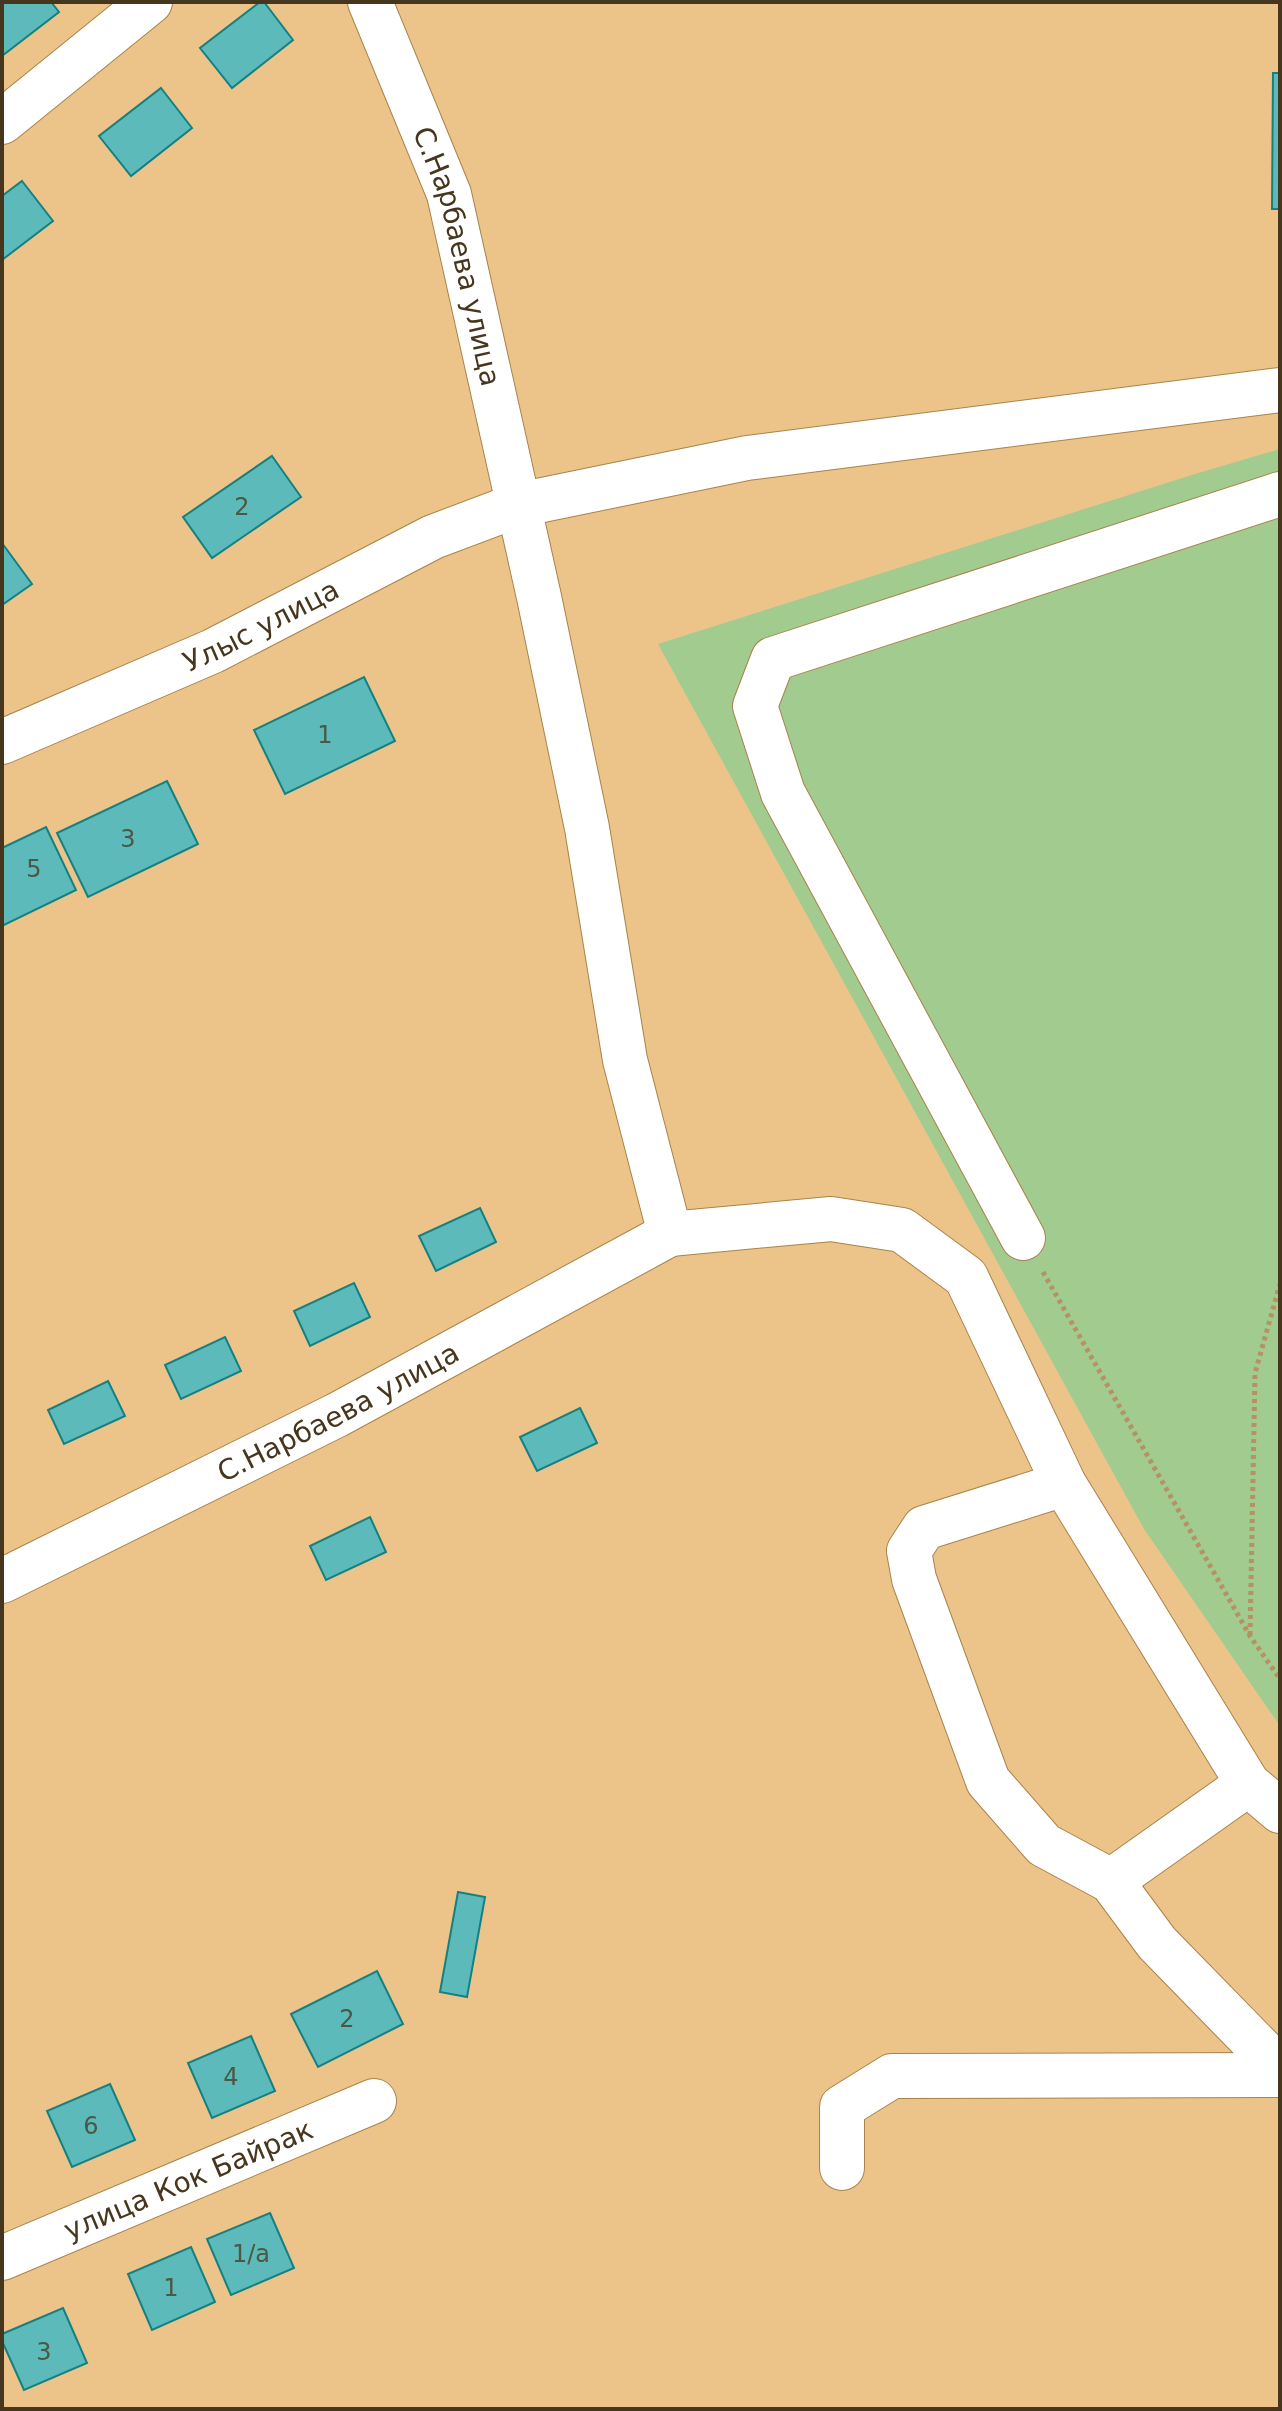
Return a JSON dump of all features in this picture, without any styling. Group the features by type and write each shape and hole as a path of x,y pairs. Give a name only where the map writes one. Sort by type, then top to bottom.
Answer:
{"street":[{"path":"2,122 150,2"},
{"name":"С.Нарбаева улица","path":"2,1581 337,1415 670,1234 625,1060 587,828 449,194 384,6"},
{"name":"Улыс улица","path":"2,742 213,651 433,537 518,505 747,458 1280,390"},
{"path":"1023,1238 783,793 755,706 773,659 1280,494"},
{"path":"670,1234 831,1219 902,1230 966,1277 1064,1484 1264,1798 1111,1881"},
{"path":"1064,1484 924,1528 909,1551 914,1579 988,1781 1044,1845 1111,1881 1157,1943 1280,2072"},
{"path":"842,2168 842,2107 892,2076 1280,2072"},
{"name":"улица Кок Байрак","path":"2,2258 374,2101"}],"path":[{"path":"1023,1238 1250,1636 1280,1679"},
{"path":"1250,1636 1255,1373 1280,1284"}],"green space":[{"path":"1280,449 1280,1726 1144,1529 658,644"}],"building":[{"path":"2,2 51,2 59,12 2,56"},
{"path":"264,2 293,40 232,88 200,48"},
{"path":"1273,73 1280,73 1280,209 1272,209"},
{"path":"161,88 192,128 131,176 99,136"},
{"path":"22,181 53,221 2,260 2,196"},
{"path":"272,456 301,497 212,558 183,517"},
{"path":"2,543 32,584 2,605"},
{"path":"364,677 395,741 285,794 254,730"},
{"path":"167,781 198,844 88,897 57,833"},
{"path":"46,827 76,890 2,926 2,848"},
{"path":"480,1208 496,1242 436,1271 419,1236"},
{"path":"354,1283 370,1317 310,1346 294,1311"},
{"path":"225,1337 241,1371 181,1399 165,1365"},
{"path":"108,1381 125,1416 64,1444 48,1410"},
{"path":"580,1408 597,1443 537,1471 520,1437"},
{"path":"370,1517 386,1552 326,1580 310,1546"},
{"path":"458,1892 485,1897 467,1997 440,1992"},
{"path":"377,1971 403,2024 318,2067 291,2014"},
{"path":"251,2036 275,2091 212,2118 188,2063"},
{"path":"110,2084 135,2140 72,2167 47,2111"},
{"path":"270,2213 294,2268 231,2295 207,2239"},
{"path":"191,2247 215,2302 152,2330 128,2274"},
{"path":"63,2308 87,2363 24,2390 2,2341 2,2334"}]}
